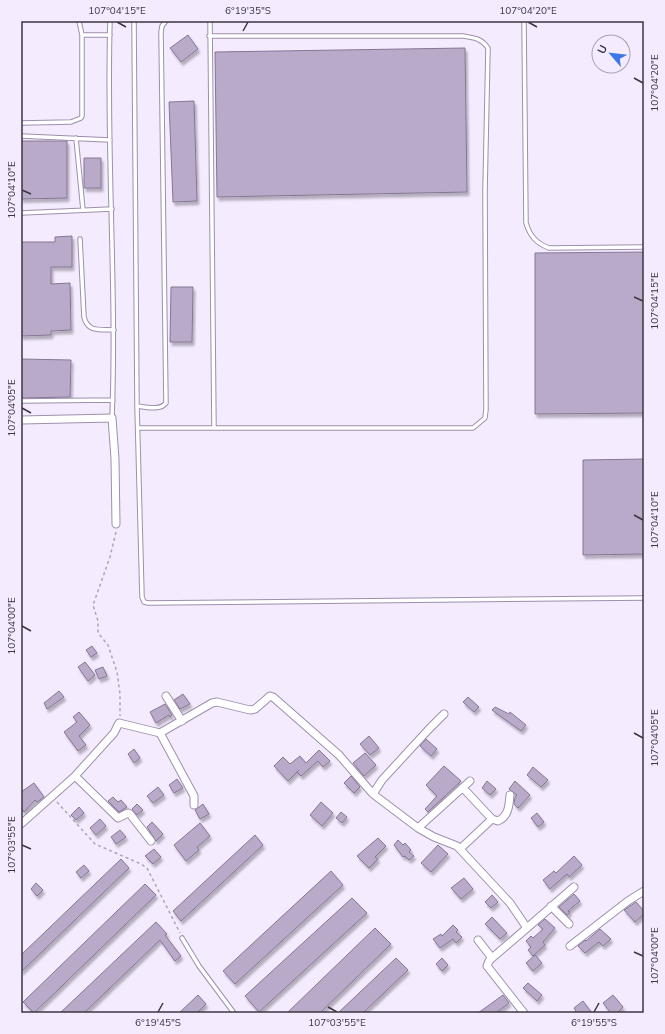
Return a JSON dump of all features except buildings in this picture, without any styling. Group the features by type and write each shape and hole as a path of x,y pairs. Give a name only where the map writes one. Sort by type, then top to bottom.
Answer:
{"street":[{"path":"21,420 112,418 115,459 116,524"},
{"path":"166,696 182,721"},
{"path":"21,824 75,776 114,733 119,723 160,733 212,703 217,702 250,710 255,709 270,696 339,755 373,794 418,828 434,837 457,846 510,903 527,928"},
{"path":"373,794 388,775 444,714"},
{"path":"160,733 194,796 194,805"},
{"path":"75,776 118,818 128,813 130,814 151,841"},
{"path":"418,828 470,781"},
{"path":"463,788 492,818 498,821 506,815 509,807 510,795"},
{"path":"460,849 492,818"},
{"path":"524,1013 487,966 492,958 574,887"},
{"path":"570,946 628,901 644,891"},
{"path":"552,906 569,924"},
{"path":"478,940 492,958"}],"lane":[{"path":"21,123 71,122 81,118 82,35 79,21"},
{"path":"110,21 110,140 114,330 112,418"},
{"path":"134,21 137,406 142,597 144,602 644,598"},
{"path":"137,406 159,408 164,406 166,403 161,32 162,26 166,21"},
{"path":"210,21 214,428"},
{"path":"524,21 526,223 528,231 540,244 549,248 644,247"},
{"path":"82,35 110,35"},
{"path":"138,428 473,428 485,418 485,191 488,48 484,42 463,36 209,36"},
{"path":"21,136 110,140"},
{"path":"76,138 83,210"},
{"path":"21,213 112,209"},
{"path":"80,239 85,323 87,326 92,328 114,330"},
{"path":"21,401 113,400"},
{"path":"182,938 199,966 234,1013"}],"path":[{"path":"116,524 114,541 93,605 98,621 99,635 108,645 117,672 121,714 119,723"},
{"path":"52,796 95,844 147,868 182,938"}]}
